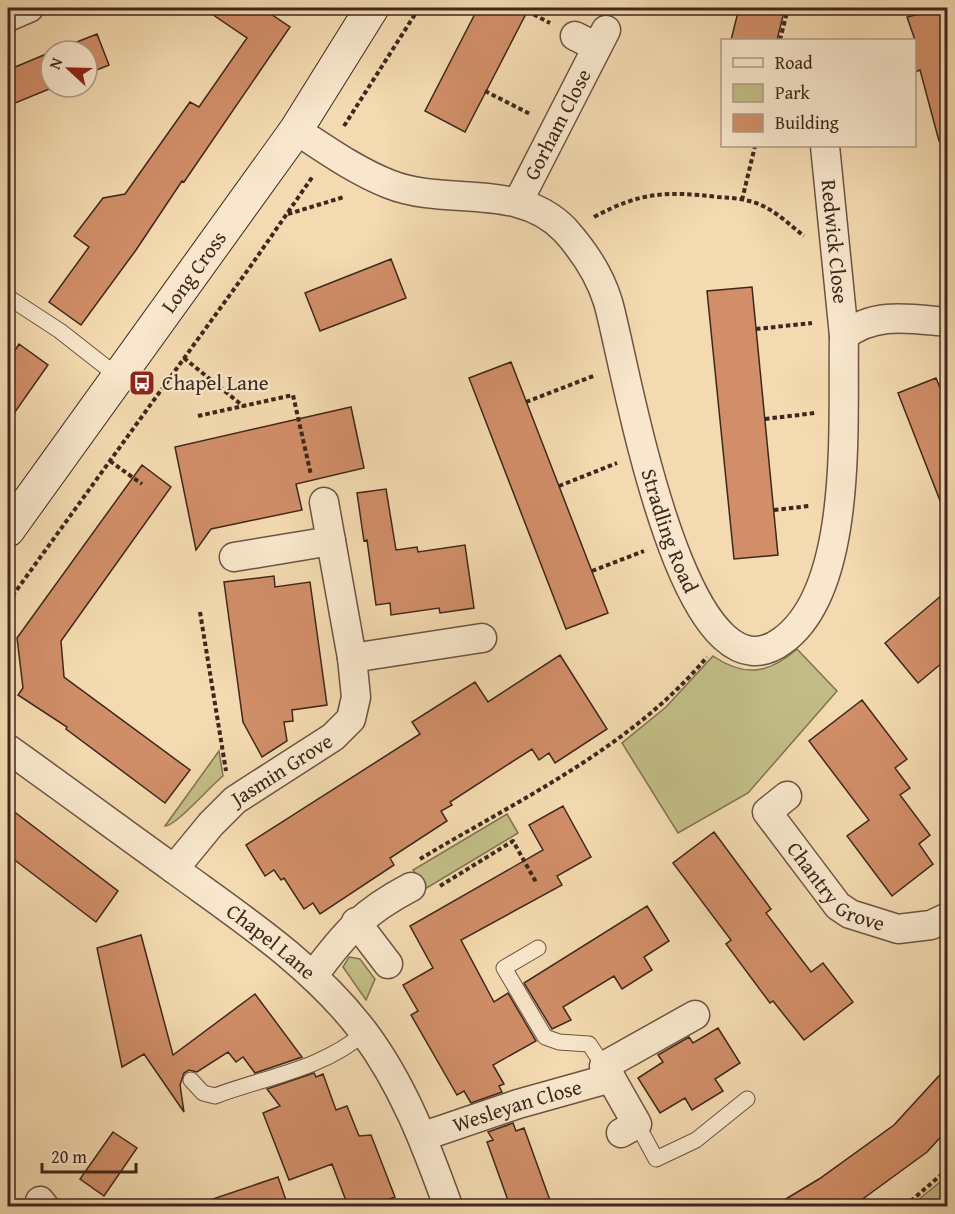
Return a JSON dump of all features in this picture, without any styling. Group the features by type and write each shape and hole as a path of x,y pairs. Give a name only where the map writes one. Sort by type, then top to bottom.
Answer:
{"street":[{"path":"8,16 29,8"},
{"name":"Long Cross","path":"8,530 120,378 296,130 372,8"},
{"name":"Gorham Close","path":"518,202 556,128 593,38"},
{"name":"Stradling Road","path":"296,130 329,152 388,184 426,193 518,202 550,217 579,248 603,287 645,453 681,569 702,612 722,638"},
{"name":"Redwick Close","path":"825,147 844,328"},
{"path":"722,638 743,648 767,650 793,634 814,604 830,563 840,509 844,328 882,319 948,322"},
{"name":"Jasmin Grove","path":"174,869 231,805 345,728 355,708 352,658 324,502"},
{"path":"234,557 331,541"},
{"path":"352,658 482,638"},
{"name":"Chapel Lane","path":"8,749 237,913 313,976 364,1033 387,1067 424,1136 448,1206"},
{"name":"Chantry Grove","path":"787,796 767,812 838,906 862,920 898,930 932,925 948,917"},
{"path":"313,976 356,922 369,911 411,887"},
{"path":"356,922 388,964"},
{"name":"Wesleyan Close","path":"424,1136 608,1072 695,1015"},
{"name":"Wesleyan Close","path":"608,1072 629,1128"}],"lane":[{"path":"8,297 60,331 120,378"},
{"name":"Wesleyan Close","path":"538,948 504,968 541,1033 555,1041 589,1044 608,1072"},
{"path":"191,1080 203,1093 215,1096 320,1061 345,1049 364,1033"},
{"name":"Wesleyan Close","path":"629,1128 656,1159 696,1140 747,1099"}],"path":[{"path":"8,602 329,152 419,8"},
{"path":"780,39 788,8"},
{"path":"485,91 556,128"},
{"path":"742,200 755,147"},
{"path":"286,214 388,184"},
{"path":"608,210 653,194 678,193 742,200 763,206 806,238"},
{"path":"756,329 844,328"},
{"path":"184,358 243,406"},
{"path":"526,402 622,365"},
{"path":"198,416 293,395 318,504 324,502"},
{"path":"765,419 842,411"},
{"path":"559,486 645,453"},
{"path":"110,461 142,484"},
{"path":"592,571 671,540"},
{"path":"200,612 231,805"},
{"path":"419,860 619,740 666,701 722,638"},
{"path":"411,887 419,898 513,842 537,884"},
{"path":"905,1206 948,1169"}],"green space":[{"path":"797,649 837,691 748,793 678,833 622,743 666,707 713,656 736,668 757,670 777,663"},
{"path":"219,751 223,776 176,820 165,826"},
{"path":"507,814 518,833 425,889 413,870"},
{"path":"349,957 360,959 375,979 366,1000 343,967"},
{"path":"940,1182 947,1189 947,1206 911,1206"}],"building":[{"path":"203,8 262,8 290,27 184,182 182,181 136,250 81,325 49,302 89,247 74,236 103,198 125,194 190,102 199,107 247,38"},
{"path":"478,8 529,8 465,132 425,111"},
{"path":"739,8 785,8 777,39 731,39"},
{"path":"948,8 948,140 939,141 920,70 916,72 916,39 907,17"},
{"path":"97,34 99,39 84,39"},
{"path":"99,39 109,65 99,69"},
{"path":"39,57 39,93 8,106 8,70"},
{"path":"391,259 406,298 320,331 305,293"},
{"path":"752,287 778,555 734,559 707,291"},
{"path":"19,344 48,365 8,422 8,361"},
{"path":"511,362 608,613 566,629 469,378"},
{"path":"936,378 948,407 946,516 898,393"},
{"path":"351,407 364,468 296,484 302,510 211,529 196,550 175,447"},
{"path":"142,465 171,487 61,641 64,677 190,770 165,803 66,729 67,727 18,695 23,688 17,638"},
{"path":"386,489 396,550 417,547 418,552 465,545 474,608 440,613 439,608 391,615 390,603 376,605 367,540 364,541 357,493"},
{"path":"274,576 275,587 310,582 327,705 292,710 293,721 284,722 287,741 262,757 243,722 224,582"},
{"path":"948,590 948,658 918,683 885,643"},
{"path":"560,655 607,729 555,763 549,753 539,760 532,749 450,802 452,805 441,811 447,821 390,858 394,865 320,914 313,903 304,909 284,878 281,880 274,870 265,876 246,845 420,734 412,722 475,682 488,702"},
{"path":"862,700 907,759 895,768 910,788 900,795 930,835 919,844 933,864 892,896 847,836 869,820 809,741"},
{"path":"563,806 591,857 557,876 562,885 461,940 494,1002 508,993 536,1041 493,1065 504,1084 499,1086 502,1092 471,1103 464,1091 457,1095 411,1015 418,1011 403,985 433,968 410,926 543,850 529,825"},
{"path":"8,807 118,891 96,922 8,855"},
{"path":"714,832 771,909 766,913 811,972 823,963 853,1002 804,1040 773,1001 770,1003 726,944 731,940 673,863"},
{"path":"647,906 669,941 644,957 652,970 622,989 614,976 563,1007 571,1020 552,1029 524,983"},
{"path":"141,935 173,1055 255,994 302,1057 255,1073 243,1057 236,1062 228,1052 197,1072 189,1070 184,1073 180,1085 184,1112 144,1054 122,1067 97,948"},
{"path":"718,1028 740,1063 715,1079 723,1091 692,1110 685,1098 660,1113 638,1078 663,1062 658,1055 689,1037 693,1043"},
{"path":"948,1066 948,1129 927,1152 853,1206 774,1206 819,1179 894,1125"},
{"path":"314,1073 316,1077 323,1074 336,1110 347,1106 359,1136 371,1135 395,1197 369,1206 348,1206 332,1164 289,1180 263,1113 280,1106 267,1089"},
{"path":"513,1123 516,1131 524,1128 552,1206 510,1206 487,1142 493,1140 488,1132"},
{"path":"113,1132 137,1148 104,1196 80,1179"},
{"path":"278,1177 288,1206 205,1206 204,1202"}],"place":[{"name":"Chapel Lane","path":"142,383"}]}
